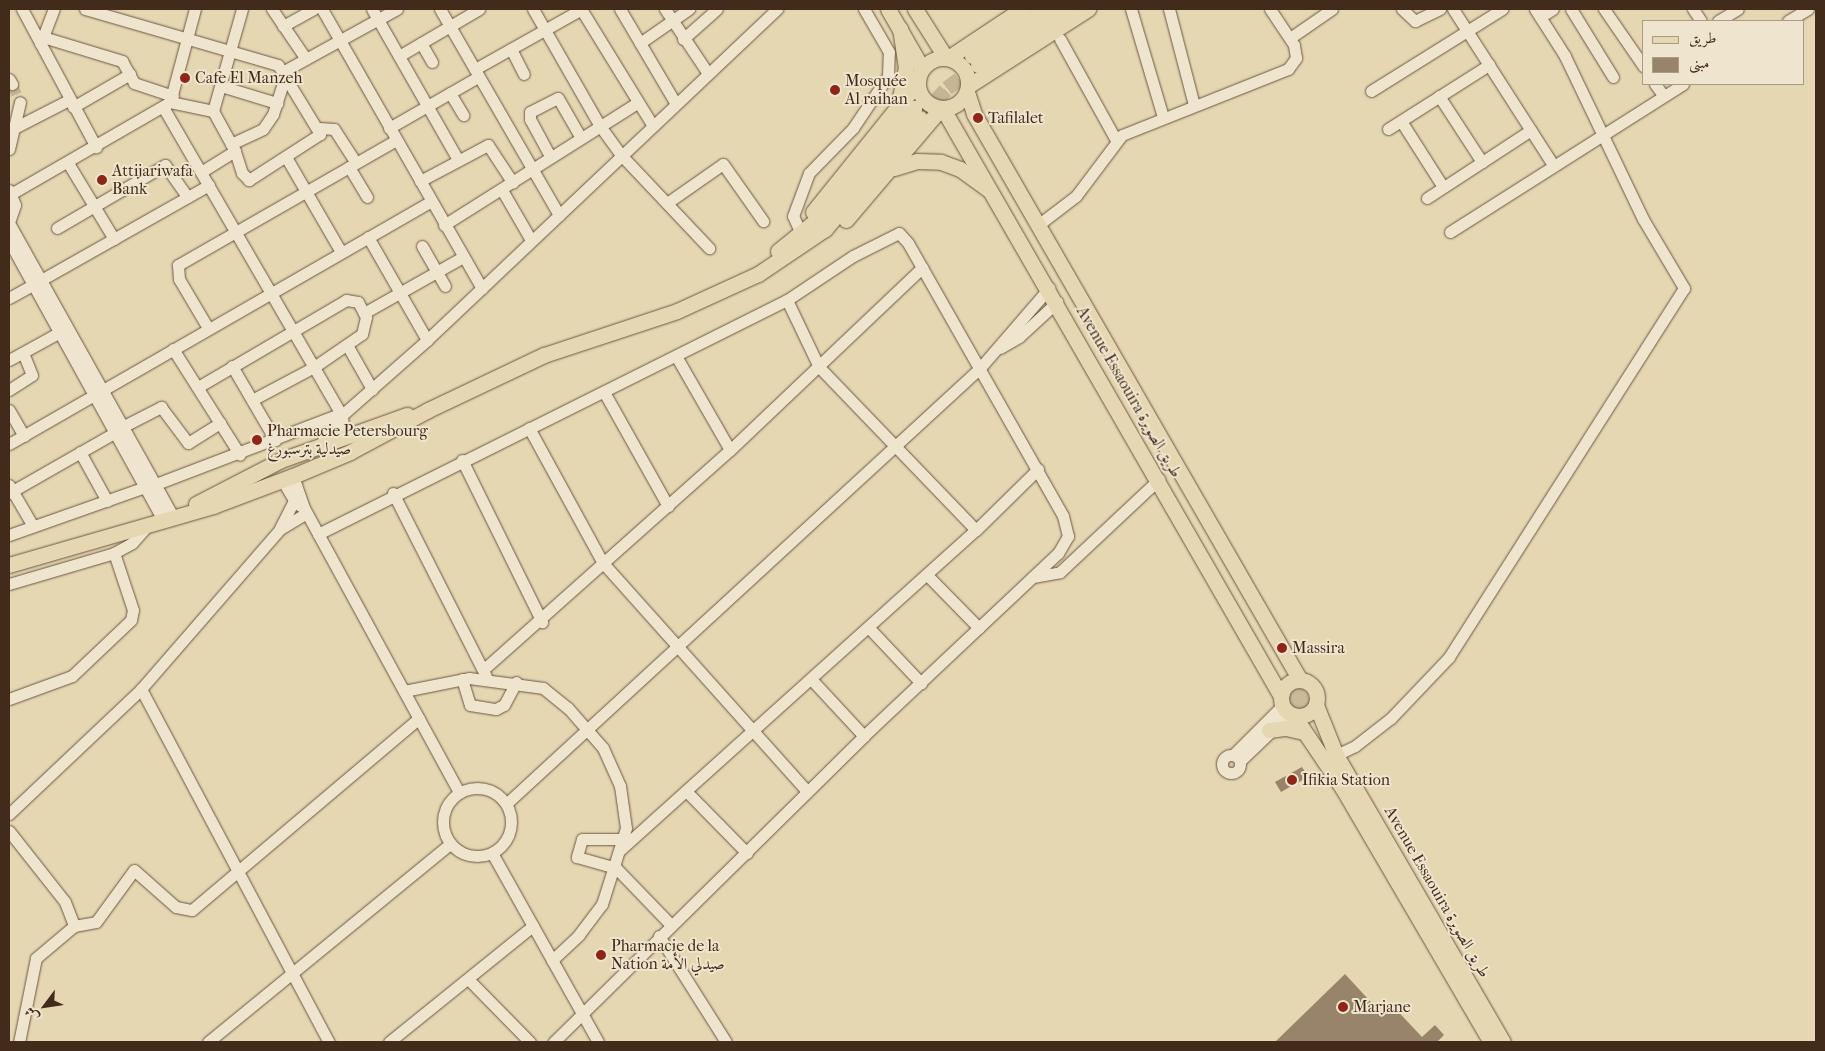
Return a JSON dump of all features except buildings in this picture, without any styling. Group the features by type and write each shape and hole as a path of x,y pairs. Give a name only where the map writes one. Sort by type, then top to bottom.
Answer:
{"main road":[{"path":"888,9 900,28 920,75 922,98 942,109"},
{"path":"916,9 947,58 962,66 967,89"},
{"path":"786,252 798,227 897,109 932,60 947,58 1022,9"},
{"path":"1045,9 975,60 1066,9"},
{"path":"786,252 812,249 836,230 894,168 942,109 957,105 967,89 1088,9"},
{"path":"897,109 906,68 900,28"},
{"name":"Avenue Essaouira طريق الصويرة","path":"967,89 974,114 1300,680"},
{"name":"Avenue Essaouira طريق الصويرة","path":"942,109 1000,201 1159,479 1286,708 1343,789 1491,1038"},
{"path":"9,566 168,518 285,479 350,452 428,410 562,347 670,313 735,283 786,252 836,218 917,113"},
{"path":"894,168 925,160 949,164 975,179 1000,201"},
{"path":"168,518 275,463 344,436 428,410"},
{"path":"344,436 350,452"},
{"path":"275,463 274,473 285,479"},
{"path":"1300,680 1313,686 1316,705 1304,716 1286,708 1285,686 1300,680"},
{"name":"Avenue Essaouira طريق الصويرة","path":"1316,705 1336,755 1491,1038"},
{"path":"1269,730 1286,728 1304,732"}],"street":[{"path":"22,9 41,40 71,103 96,147"},
{"path":"41,40 54,9"},
{"path":"85,9 188,37 230,50 275,64 285,72 319,128 318,138 250,180 242,173 233,148 213,111 221,86 230,50 242,9"},
{"path":"195,9 169,102 201,172 238,232 341,415 344,436"},
{"path":"272,9 306,59"},
{"path":"283,26 314,9"},
{"path":"322,9 444,225 482,288"},
{"path":"372,9 426,107 458,160"},
{"path":"201,172 263,129 277,103 285,72 397,9"},
{"path":"440,9 531,172 559,216"},
{"path":"399,56 479,9"},
{"path":"532,9 600,126 622,156 709,248"},
{"path":"389,128 450,93 511,49 582,9 637,103 653,126"},
{"path":"620,9 676,104"},
{"path":"665,9 683,40 707,72"},
{"path":"640,43 690,9"},
{"path":"683,40 717,9"},
{"path":"321,444 329,427 341,415 428,340 531,240 622,156 707,72 777,9"},
{"path":"798,227 793,216 809,174 853,128 888,76 889,52 864,9"},
{"path":"1132,9 1163,117"},
{"path":"1169,9 1194,105"},
{"path":"1038,225 1076,196 1116,140 1163,117 1288,69 1296,51 1290,38 1270,9"},
{"path":"1402,9 1415,21 1440,9"},
{"path":"1453,9 1553,165"},
{"path":"1371,91 1502,9"},
{"path":"1336,755 1355,746 1391,718 1449,657 1684,288 1601,136 1586,96 1538,13 1553,9"},
{"path":"1571,9 1613,77"},
{"path":"1604,9 1642,64"},
{"path":"1693,9 1701,20"},
{"path":"1720,20 1738,9"},
{"path":"1790,20 1808,9"},
{"path":"1290,38 1328,10"},
{"path":"1060,39 1116,140"},
{"path":"41,40 124,62 134,83 169,102 213,111"},
{"path":"421,43 432,62"},
{"path":"511,49 524,74"},
{"path":"1388,129 1489,64"},
{"path":"16,127 130,74"},
{"path":"1656,85 1663,95"},
{"path":"1450,232 1681,85"},
{"path":"221,86 277,103"},
{"path":"450,93 463,115"},
{"path":"1439,96 1482,162"},
{"path":"550,156 530,119 530,112 558,98 581,138"},
{"path":"9,149 16,127 20,102"},
{"path":"100,393 60,332 9,222 15,205 10,193 96,147 169,102"},
{"path":"444,225 531,172 550,156 637,103"},
{"path":"1401,120 1443,187"},
{"path":"319,128 334,129 367,197"},
{"path":"1427,198 1531,130"},
{"path":"208,328 179,280 177,267 396,140"},
{"path":"420,181 482,146 490,146 513,182"},
{"path":"286,157 341,252"},
{"path":"68,163 114,239"},
{"path":"667,203 723,164 763,221"},
{"path":"57,228 165,165 188,197"},
{"path":"9,298 209,185"},
{"path":"502,190 531,240"},
{"path":"9,444 100,393 271,291 431,201"},
{"path":"318,534 393,493 604,392 788,300 891,234 905,238 1038,469 1065,521 1068,536 1058,553 807,791 747,853 670,924 554,1042"},
{"path":"368,237 428,340"},
{"path":"422,246 445,286"},
{"path":"11,249 37,282 168,518"},
{"path":"364,313 463,257"},
{"path":"404,691 485,674 542,622 603,562 730,450 922,268"},
{"path":"506,804 980,368 1049,288"},
{"path":"198,387 292,329 349,299 358,302 364,313 365,330 347,345 314,366 252,400"},
{"path":"788,300 819,367 896,444 976,530"},
{"path":"998,349 1019,337 1058,302"},
{"path":"9,360 60,332"},
{"path":"347,345 372,389"},
{"path":"173,349 240,455"},
{"path":"9,390 32,374 22,353"},
{"path":"676,356 730,450"},
{"path":"232,366 275,440"},
{"path":"604,392 668,506"},
{"path":"33,526 10,489 161,407 188,443 220,423"},
{"path":"9,410 24,436"},
{"path":"9,535 240,455 341,415"},
{"path":"529,428 603,562 807,791"},
{"path":"80,452 107,501"},
{"path":"462,460 542,622"},
{"path":"670,924 616,868 578,858 578,842 584,839 622,845 686,791 752,730 869,628 976,530 1038,469"},
{"path":"285,479 294,500 305,511"},
{"path":"285,479 318,534 459,792"},
{"path":"1033,576 1060,572 1159,479"},
{"path":"393,493 485,674 543,688 568,708 603,748 620,786 625,807 622,845 616,868 592,920 552,960"},
{"path":"280,530 294,500"},
{"path":"9,814 141,689 280,530 305,511"},
{"path":"9,584 114,553 132,542 148,524"},
{"path":"9,699 72,676 131,620 133,610 114,553"},
{"path":"927,575 979,628"},
{"path":"869,628 921,684"},
{"path":"811,678 864,736"},
{"path":"462,680 470,705 496,709 504,705 516,682"},
{"path":"141,689 329,1042"},
{"path":"1286,708 1269,730 1236,758 1286,708"},
{"path":"19,1042 36,958 74,926 91,925 101,918 131,871 138,871 176,907 188,912 419,718"},
{"path":"473,788 488,790 506,804 511,819 509,835 492,853 469,856 450,844 443,816 459,792 473,788"},
{"path":"686,791 747,853"},
{"path":"9,831 65,902 74,926"},
{"path":"208,1042 450,844"},
{"path":"492,853 598,1042"},
{"path":"389,1042 470,980 533,926"},
{"path":"659,936 726,1042"},
{"path":"470,980 530,1042"}],"shaded area":[{"path":"1297,688 1302,689 1308,695 1308,705 1302,711 1297,712 1292,711 1286,705 1285,700 1286,695 1292,689"}],"tunnel":[{"path":"920,118 947,88 978,65"},
{"path":"12,84 20,102"}],"place":[{"name":"Cafe El Manzeh","path":"185,78"},
{"name":"Mosquée Al raihan","path":"835,90"},
{"name":"Tafilalet","path":"978,118"},
{"name":"Attijariwafa Bank","path":"102,180"},
{"name":"Pharmacie Petersbourg صيدلية بترسبورغ","path":"257,440"},
{"name":"Massira","path":"1282,648"},
{"name":"Ifikia Station","path":"1292,780"},
{"name":"Pharmacie de la Nation صيدلي الأمة","path":"601,955"},
{"name":"Marjane","path":"1343,1007"}]}
